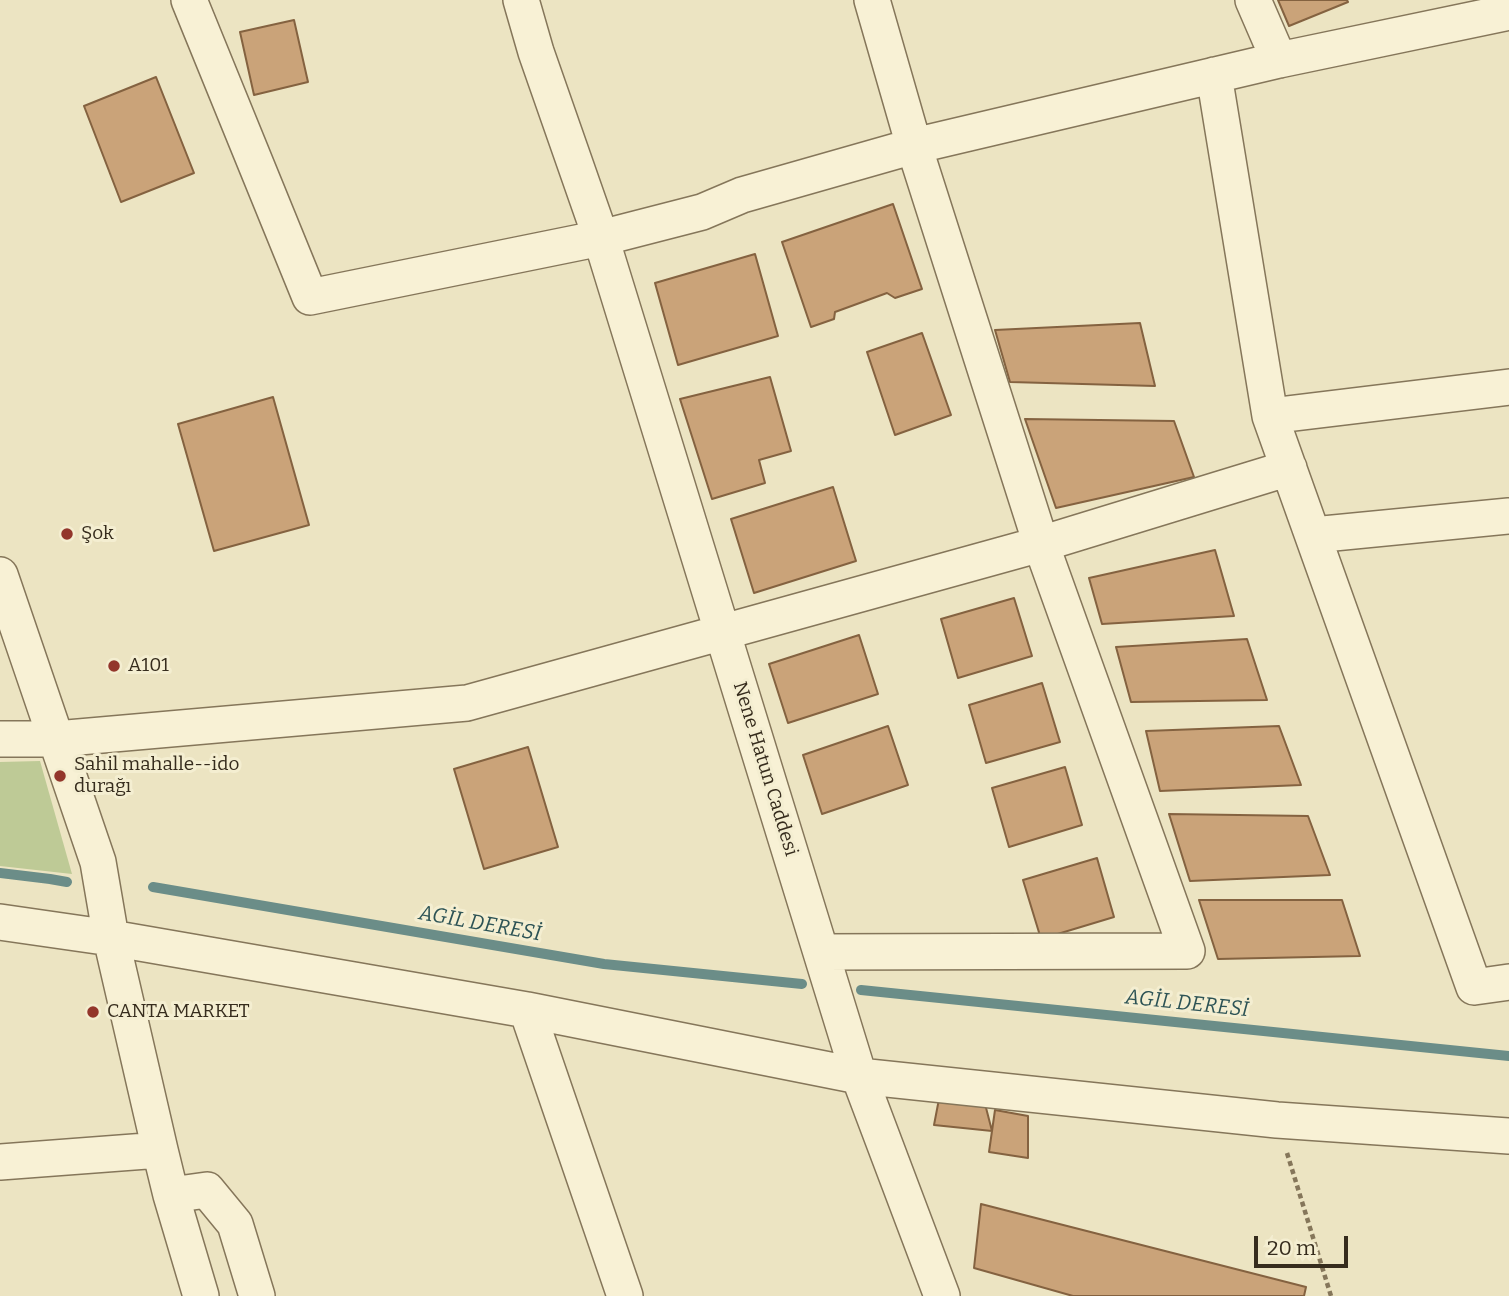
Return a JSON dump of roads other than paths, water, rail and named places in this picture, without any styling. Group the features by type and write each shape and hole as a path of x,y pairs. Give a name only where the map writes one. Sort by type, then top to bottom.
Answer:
{"street":[{"path":"189,0 310,297 601,238 702,212 742,195 914,146 1279,60 1509,12"},
{"name":"Nene Hatun Caddesi","path":"521,0 536,52 601,238 859,1076 942,1296"},
{"path":"821,952 1187,951 1041,544 914,146 872,0"},
{"path":"1253,0 1279,60"},
{"path":"1214,75 1270,416 1474,987 1509,982"},
{"path":"1270,416 1509,387"},
{"path":"0,739 56,739 467,703 1041,544 1289,468"},
{"path":"1313,535 1509,516"},
{"path":"0,575 98,862 111,938 160,1150 201,1296"},
{"path":"0,922 111,938 527,1010 859,1076 1277,1120 1509,1136"},
{"path":"527,1010 625,1296"},
{"path":"0,1162 160,1150"},
{"path":"171,1195 206,1190 235,1224 257,1296"}],"waterway":[{"name":"AGİL DERESİ","path":"0,873 67,882"},
{"name":"AGİL DERESİ","path":"153,887 604,964 802,984"},
{"name":"AGİL DERESİ","path":"861,990 1509,1056"}],"place":[{"name":"Şok","path":"67,534"},
{"name":"A101","path":"114,666"},
{"name":"Sahil mahalle--ido durağı","path":"60,776"},
{"name":"CANTA MARKET","path":"93,1012"}]}
